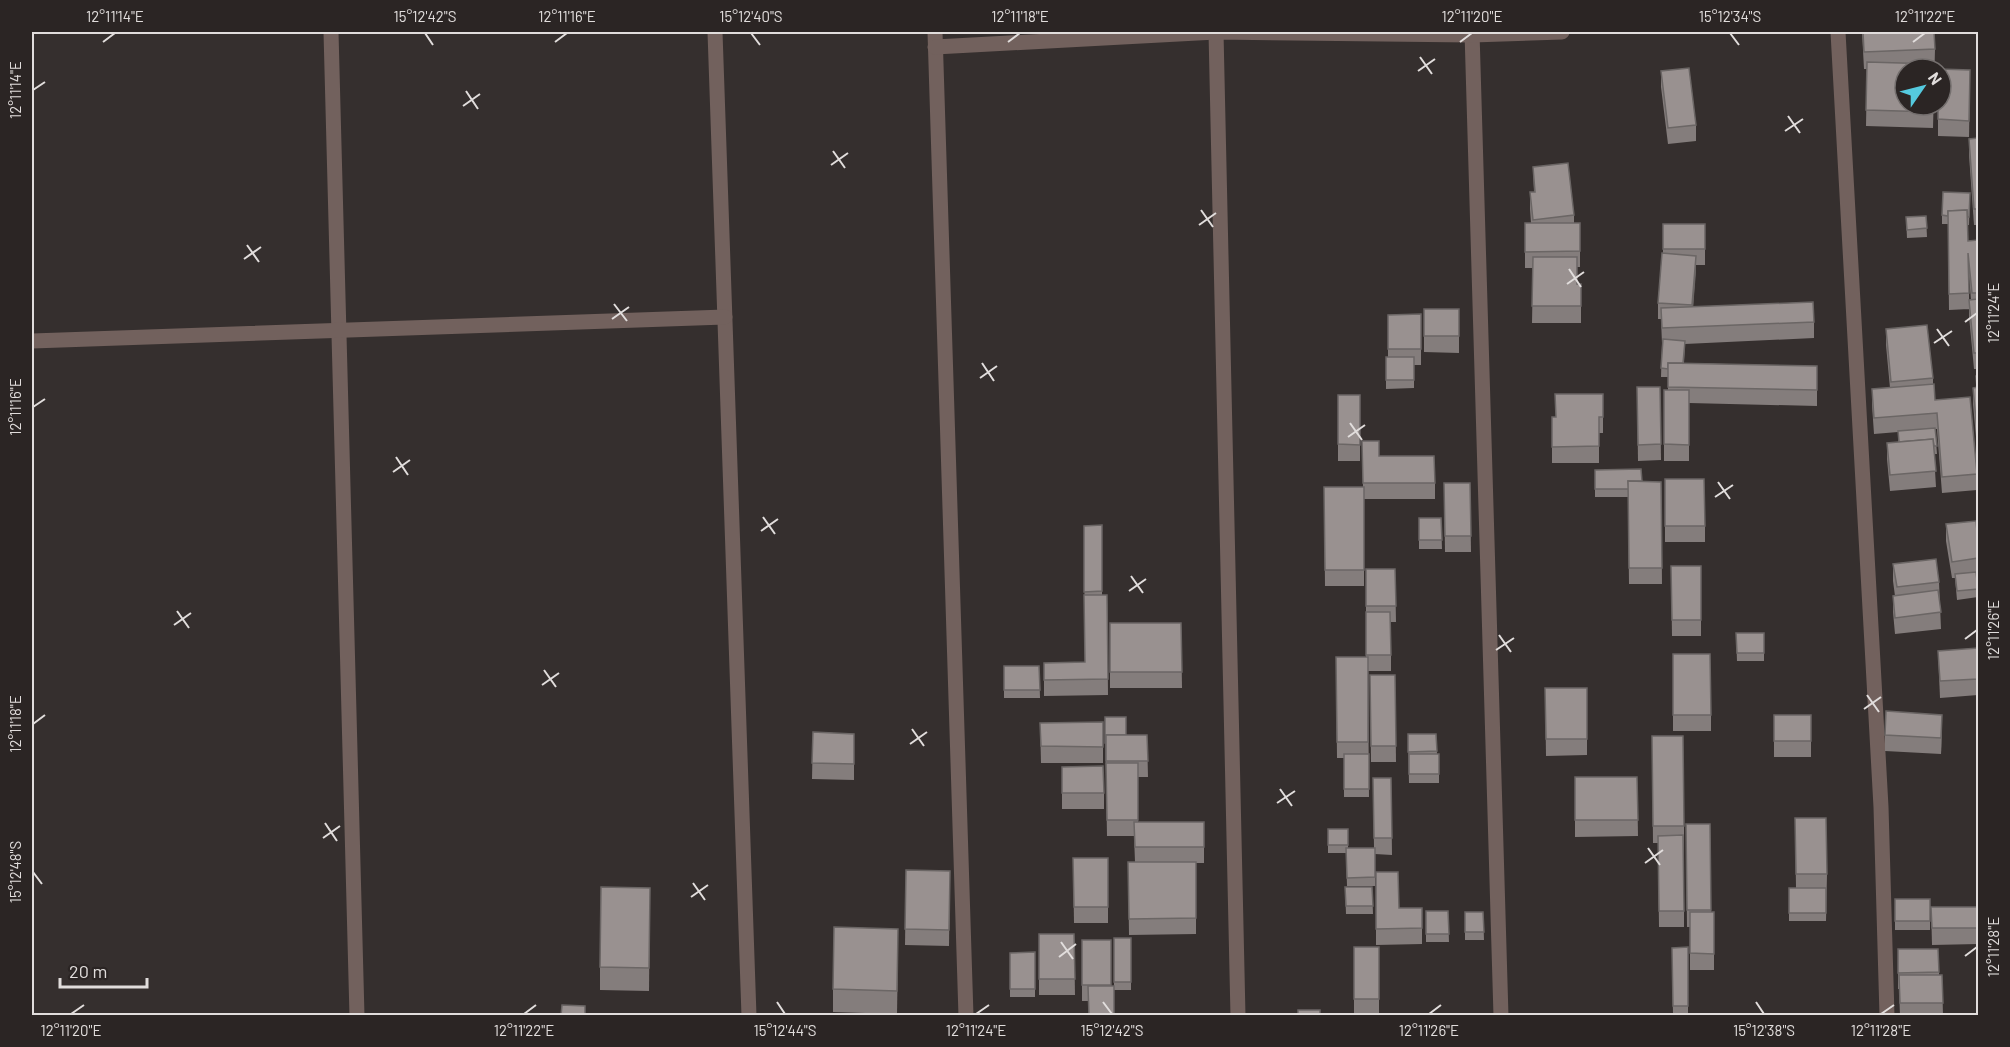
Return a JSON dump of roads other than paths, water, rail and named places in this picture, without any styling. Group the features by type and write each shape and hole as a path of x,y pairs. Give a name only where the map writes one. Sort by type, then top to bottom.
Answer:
{"street":[{"path":"331,32 357,1016"},
{"path":"715,32 749,1016"},
{"path":"966,1016 935,39 1216,32 1562,32"},
{"path":"1216,32 1238,1016"},
{"path":"1838,32 1881,795 1887,1016"},
{"path":"1472,33 1501,1016"},
{"path":"32,341 725,317"}]}
